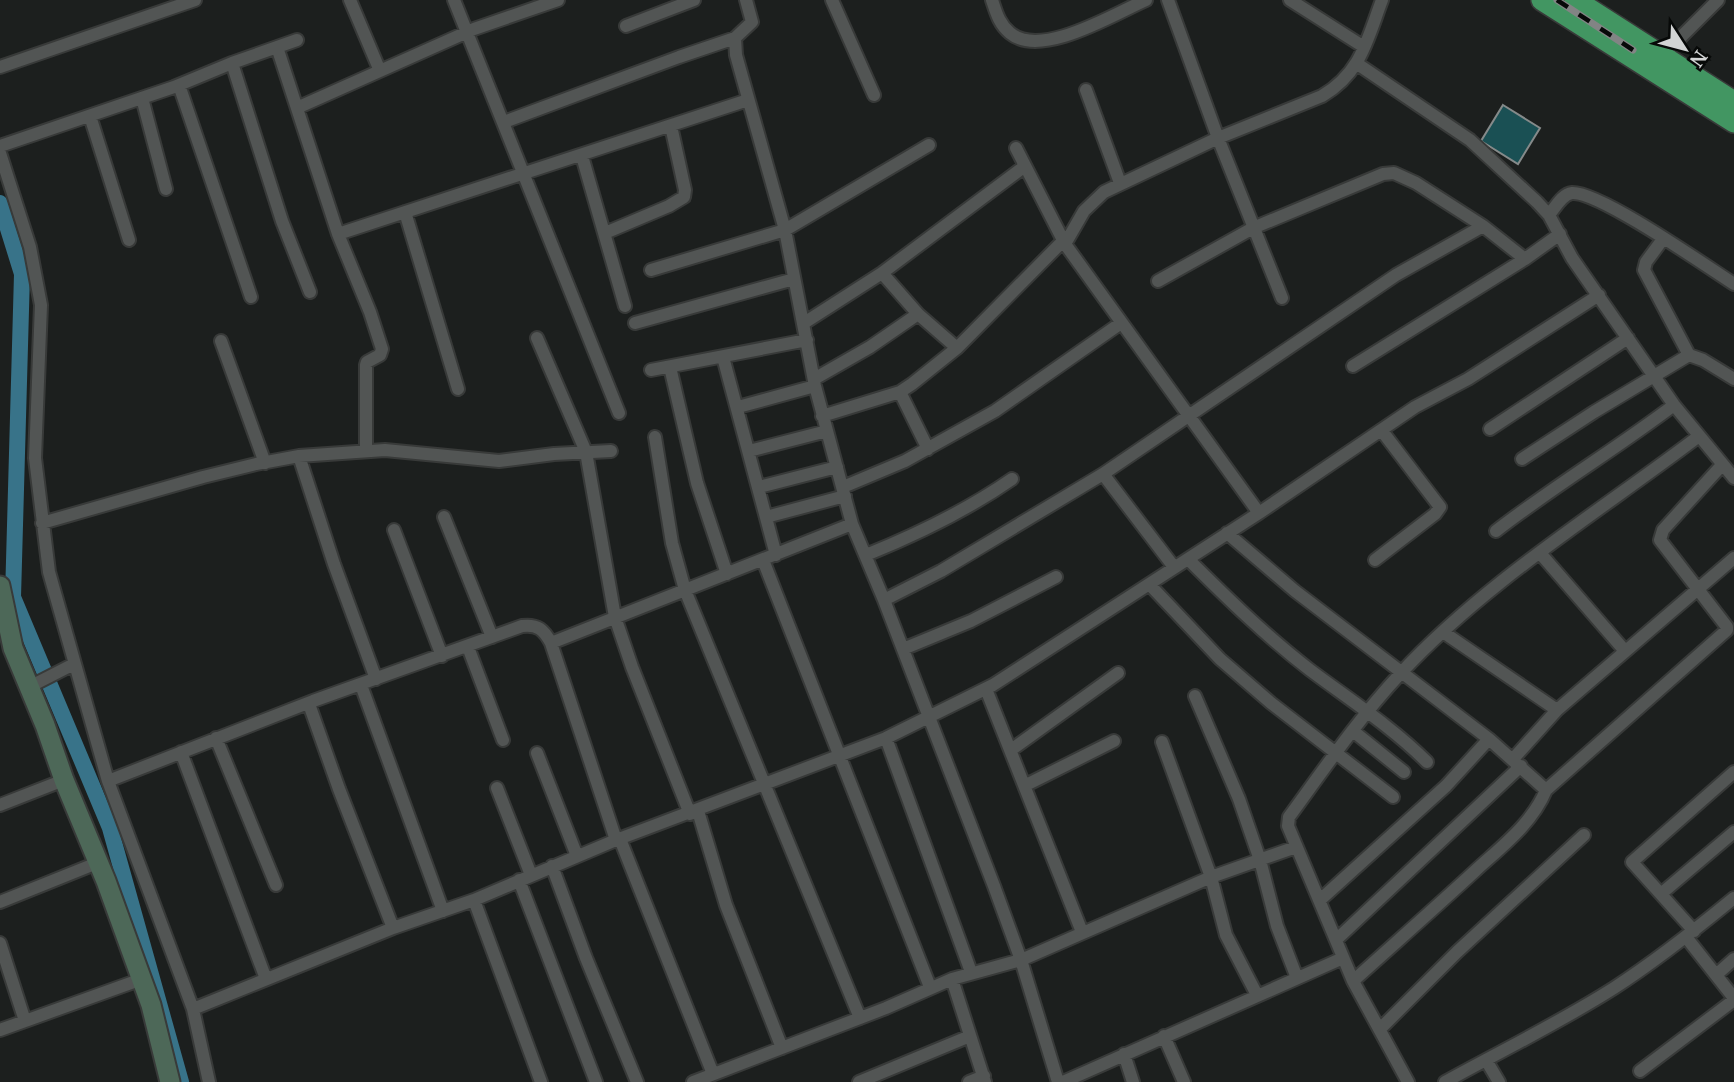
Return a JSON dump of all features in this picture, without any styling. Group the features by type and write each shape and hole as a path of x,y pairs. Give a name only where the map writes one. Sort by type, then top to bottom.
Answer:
{"highway":[{"path":"1542,0 1734,122"},
{"path":"1576,0 1734,102"}],"street":[{"path":"0,66 195,0"},
{"path":"350,0 380,71"},
{"path":"454,0 620,413"},
{"path":"513,0 519,13"},
{"path":"299,107 467,32 558,0"},
{"path":"626,26 694,0"},
{"path":"504,122 735,38 752,22 746,0"},
{"path":"832,0 874,95"},
{"path":"992,0 998,18 1009,33 1032,42 1059,38 1146,0"},
{"path":"1168,0 1218,138 1282,298"},
{"path":"1290,0 1364,47"},
{"path":"1662,56 1718,0"},
{"path":"822,416 901,392 957,348 1059,245 1065,244 1092,201 1120,183 1218,138 1322,96 1347,78 1364,47 1379,1"},
{"path":"735,38 736,55 785,230 822,416 852,524 930,718 1021,960 1060,1082 1343,958"},
{"path":"0,146 180,85 297,40"},
{"path":"277,47 299,107 338,234 382,349 380,355 366,365 366,450"},
{"path":"232,63 282,221 310,292"},
{"path":"1356,63 1470,140 1549,215 1572,258 1674,405 1734,478"},
{"path":"180,85 251,297"},
{"path":"1086,90 1120,183"},
{"path":"142,98 166,189"},
{"path":"338,234 748,100"},
{"path":"90,116 129,240"},
{"path":"605,233 684,197 685,190 671,126"},
{"path":"651,270 785,230 929,145"},
{"path":"1016,148 1065,244 1259,513"},
{"path":"0,153 30,247 41,305 36,458 49,572 108,780 194,1009 209,1082"},
{"path":"582,156 625,306"},
{"path":"804,323 882,273 1025,166"},
{"path":"1158,282 1253,228 1382,174 1394,173 1416,183 1483,226 1525,259"},
{"path":"1549,215 1570,193 1586,195 1663,239 1734,285"},
{"path":"405,212 458,389"},
{"path":"884,600 942,571 1103,474 1396,275 1483,226"},
{"path":"1353,366 1525,259 1560,234"},
{"path":"1663,239 1646,262 1644,270 1689,355 1703,360 1734,379"},
{"path":"882,273 918,314 957,348"},
{"path":"635,323 794,279"},
{"path":"194,1009 393,928 474,900 577,856 842,756 930,718 986,689 1259,513 1415,407 1468,379 1600,295"},
{"path":"738,407 814,382 918,314"},
{"path":"766,517 844,492 928,449 1025,391 1121,323"},
{"path":"537,338 586,452 615,617 632,667 694,812 726,905 782,1048"},
{"path":"1490,429 1628,338"},
{"path":"651,370 807,340"},
{"path":"221,341 265,463"},
{"path":"1521,459 1689,355"},
{"path":"723,357 759,487 766,517 769,557 792,637 842,756 930,987"},
{"path":"670,367 696,483 727,574"},
{"path":"901,392 928,449"},
{"path":"1496,531 1674,405"},
{"path":"1375,560 1435,514 1440,507 1382,430"},
{"path":"749,451 827,431"},
{"path":"1408,1082 1353,981 1296,847 1288,826 1289,817 1367,711 1443,632 1540,554 1699,436"},
{"path":"655,437 673,542 685,590 860,1018"},
{"path":"42,523 203,477 299,456 366,450 416,452 499,461 611,451"},
{"path":"299,456 334,564 376,679"},
{"path":"1353,981 1529,820 1546,790 1725,632 1727,626 1665,548 1660,535 1722,465"},
{"path":"759,487 837,467"},
{"path":"1103,474 1174,567"},
{"path":"866,555 938,525 982,500 1012,478"},
{"path":"444,517 492,637"},
{"path":"551,643 852,524"},
{"path":"394,530 442,656"},
{"path":"1227,533 1295,590 1489,739 1546,790"},
{"path":"1540,554 1625,652"},
{"path":"1336,940 1517,762 1557,710 1734,558"},
{"path":"1188,559 1242,614 1402,738 1427,762"},
{"path":"903,649 971,621 1056,577"},
{"path":"1149,584 1220,659 1271,703 1393,797"},
{"path":"0,586 7,650 36,683 64,780 106,881 151,1005 170,1082"},
{"path":"108,780 376,679 531,625 545,632 551,643 618,840 713,1074"},
{"path":"1443,632 1557,710"},
{"path":"468,647 503,740"},
{"path":"36,683 75,664"},
{"path":"1011,750 1118,673"},
{"path":"361,685 443,911"},
{"path":"986,689 1082,932"},
{"path":"1195,696 1239,799 1297,978"},
{"path":"309,704 393,928"},
{"path":"1353,731 1404,772"},
{"path":"216,738 276,886"},
{"path":"886,738 971,972"},
{"path":"1320,900 1446,786 1489,739"},
{"path":"1026,785 1114,741"},
{"path":"1162,742 1211,877 1232,950 1257,995"},
{"path":"181,752 266,979"},
{"path":"537,753 577,856"},
{"path":"1640,1071 1734,999 1662,894 1632,862 1734,772"},
{"path":"0,805 64,780"},
{"path":"497,788 525,878 596,1082"},
{"path":"1662,894 1734,832"},
{"path":"1380,1029 1457,952 1584,835"},
{"path":"693,1082 860,1018 930,987 971,972 1021,960 1211,877 1296,847"},
{"path":"0,902 97,863"},
{"path":"552,866 637,1082"},
{"path":"1445,1082 1537,1034 1614,988 1690,934 1734,898"},
{"path":"474,900 541,1082"},
{"path":"0,943 25,1021"},
{"path":"1716,975 1734,959"},
{"path":"0,1030 142,979"},
{"path":"952,979 985,1079 969,1082"},
{"path":"859,1082 970,1036"},
{"path":"1164,1036 1184,1082"},
{"path":"1124,1054 1133,1082"},
{"path":"1486,1060 1499,1082"}],"building":[{"path":"1503,105 1540,128 1518,164 1481,141"}],"waterway":[{"path":"0,203 22,274 13,597 110,828 181,1082"}],"railway":[{"path":"1557,0 1633,50"}]}
